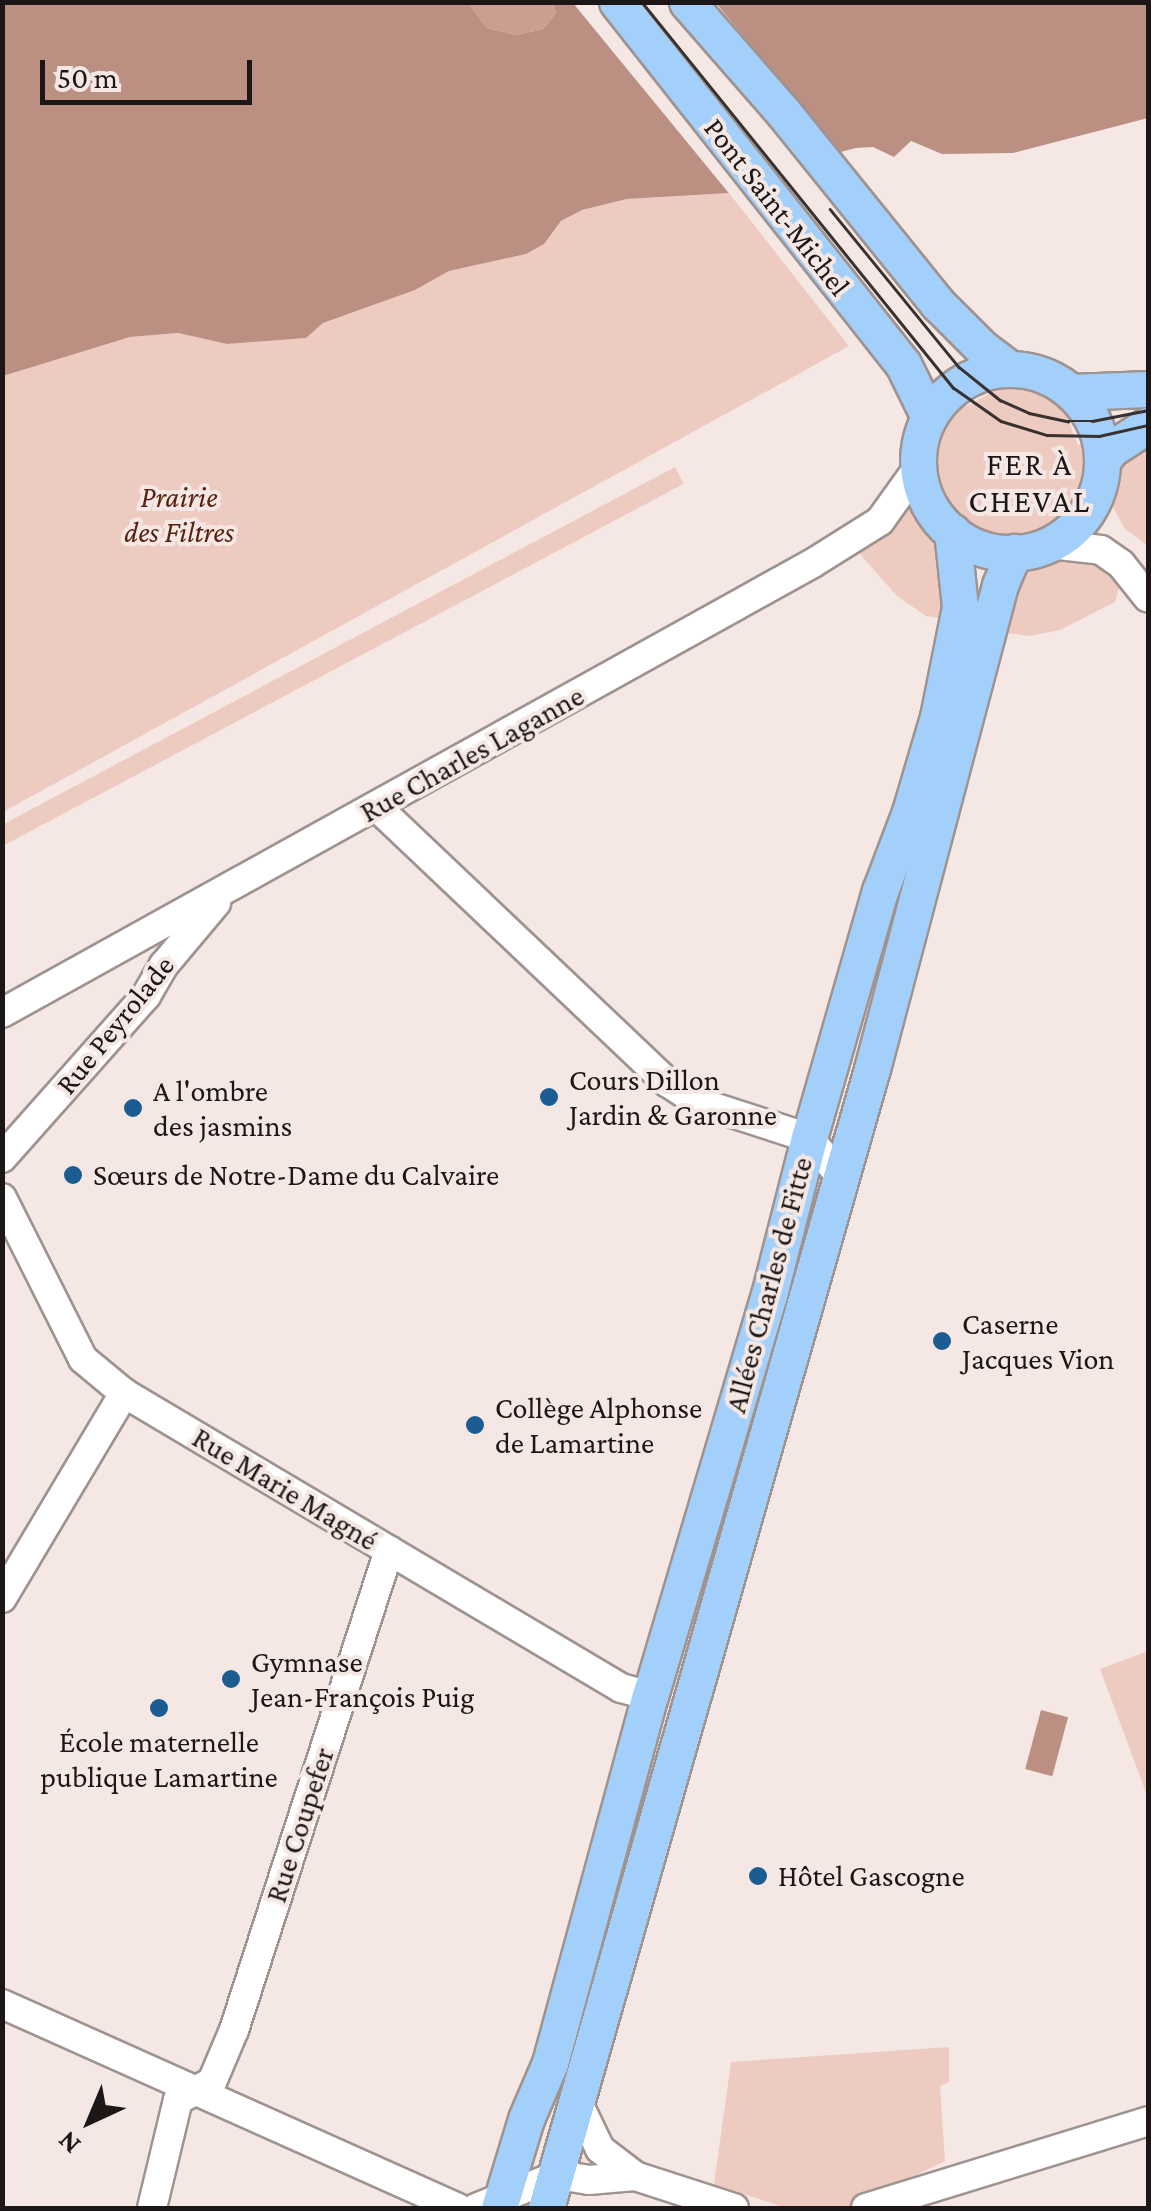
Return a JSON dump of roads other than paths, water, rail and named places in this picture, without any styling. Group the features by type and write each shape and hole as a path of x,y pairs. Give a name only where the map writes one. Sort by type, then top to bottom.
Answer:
{"main road":[{"name":"Pont Saint-Michel","path":"616,2 903,364 929,417"},
{"name":"Pont Saint-Michel","path":"687,2 783,112 923,285 982,348 1010,369"},
{"path":"1010,369 1033,372 1071,392 1099,436 1102,461 1100,482 1084,514 1050,544 1014,552 980,548 952,531 929,503 918,468 929,417 940,401 970,378 1010,369"},
{"path":"1071,392 1148,389"},
{"path":"1102,461 1112,449 1148,425"},
{"name":"Allées Charles de Fitte","path":"492,2205 550,2063 650,1696 769,1295 808,1138 880,891 938,717 960,607 952,531"},
{"name":"Allées Charles de Fitte","path":"552,2192 950,789 1000,585 1014,552"}],"street":[{"name":"Rue Charles Laganne","path":"2,1012 377,807 845,543 890,510 918,468"},
{"path":"1050,544 1101,550 1121,564 1148,598"},
{"path":"377,807 667,1082 698,1102 808,1138 841,1177"},
{"name":"Rue Peyrolade","path":"2,1158 146,996 164,965 227,890"},
{"name":"Rue Marie Magné","path":"2,1198 83,1358 124,1394 621,1688 650,1696"},
{"path":"2,1598 124,1394"},
{"name":"Rue Coupefer","path":"152,2208 178,2100 212,2082 234,2030 388,1550"},
{"path":"2,2004 338,2159 457,2208"},
{"path":"578,2103 600,2149 635,2176 734,2208"},
{"path":"866,2208 1148,2121"},
{"path":"492,2205 589,2180 635,2176"}],"tram line":[{"path":"642,2 954,388 1001,421 1047,435 1099,436 1148,425"},
{"path":"830,209 959,367 1000,400 1029,413 1068,421 1092,421 1148,410"}],"place":[{"name":"Cours Dillon Jardin & Garonne","path":"549,1097"},
{"name":"A l'ombre des jasmins","path":"133,1108"},
{"name":"Sœurs de Notre-Dame du Calvaire","path":"73,1175"},
{"name":"Caserne Jacques Vion","path":"942,1341"},
{"name":"Collège Alphonse de Lamartine","path":"475,1425"},
{"name":"Gymnase Jean-François Puig","path":"231,1679"},
{"name":"École maternelle publique Lamartine","path":"159,1708"},
{"name":"Hôtel Gascogne","path":"758,1876"}],"district":[{"name":"FER À CHEVAL","path":"1030,484"}],"park label":[{"name":"Prairie des Filtres","path":"179,514"}]}
